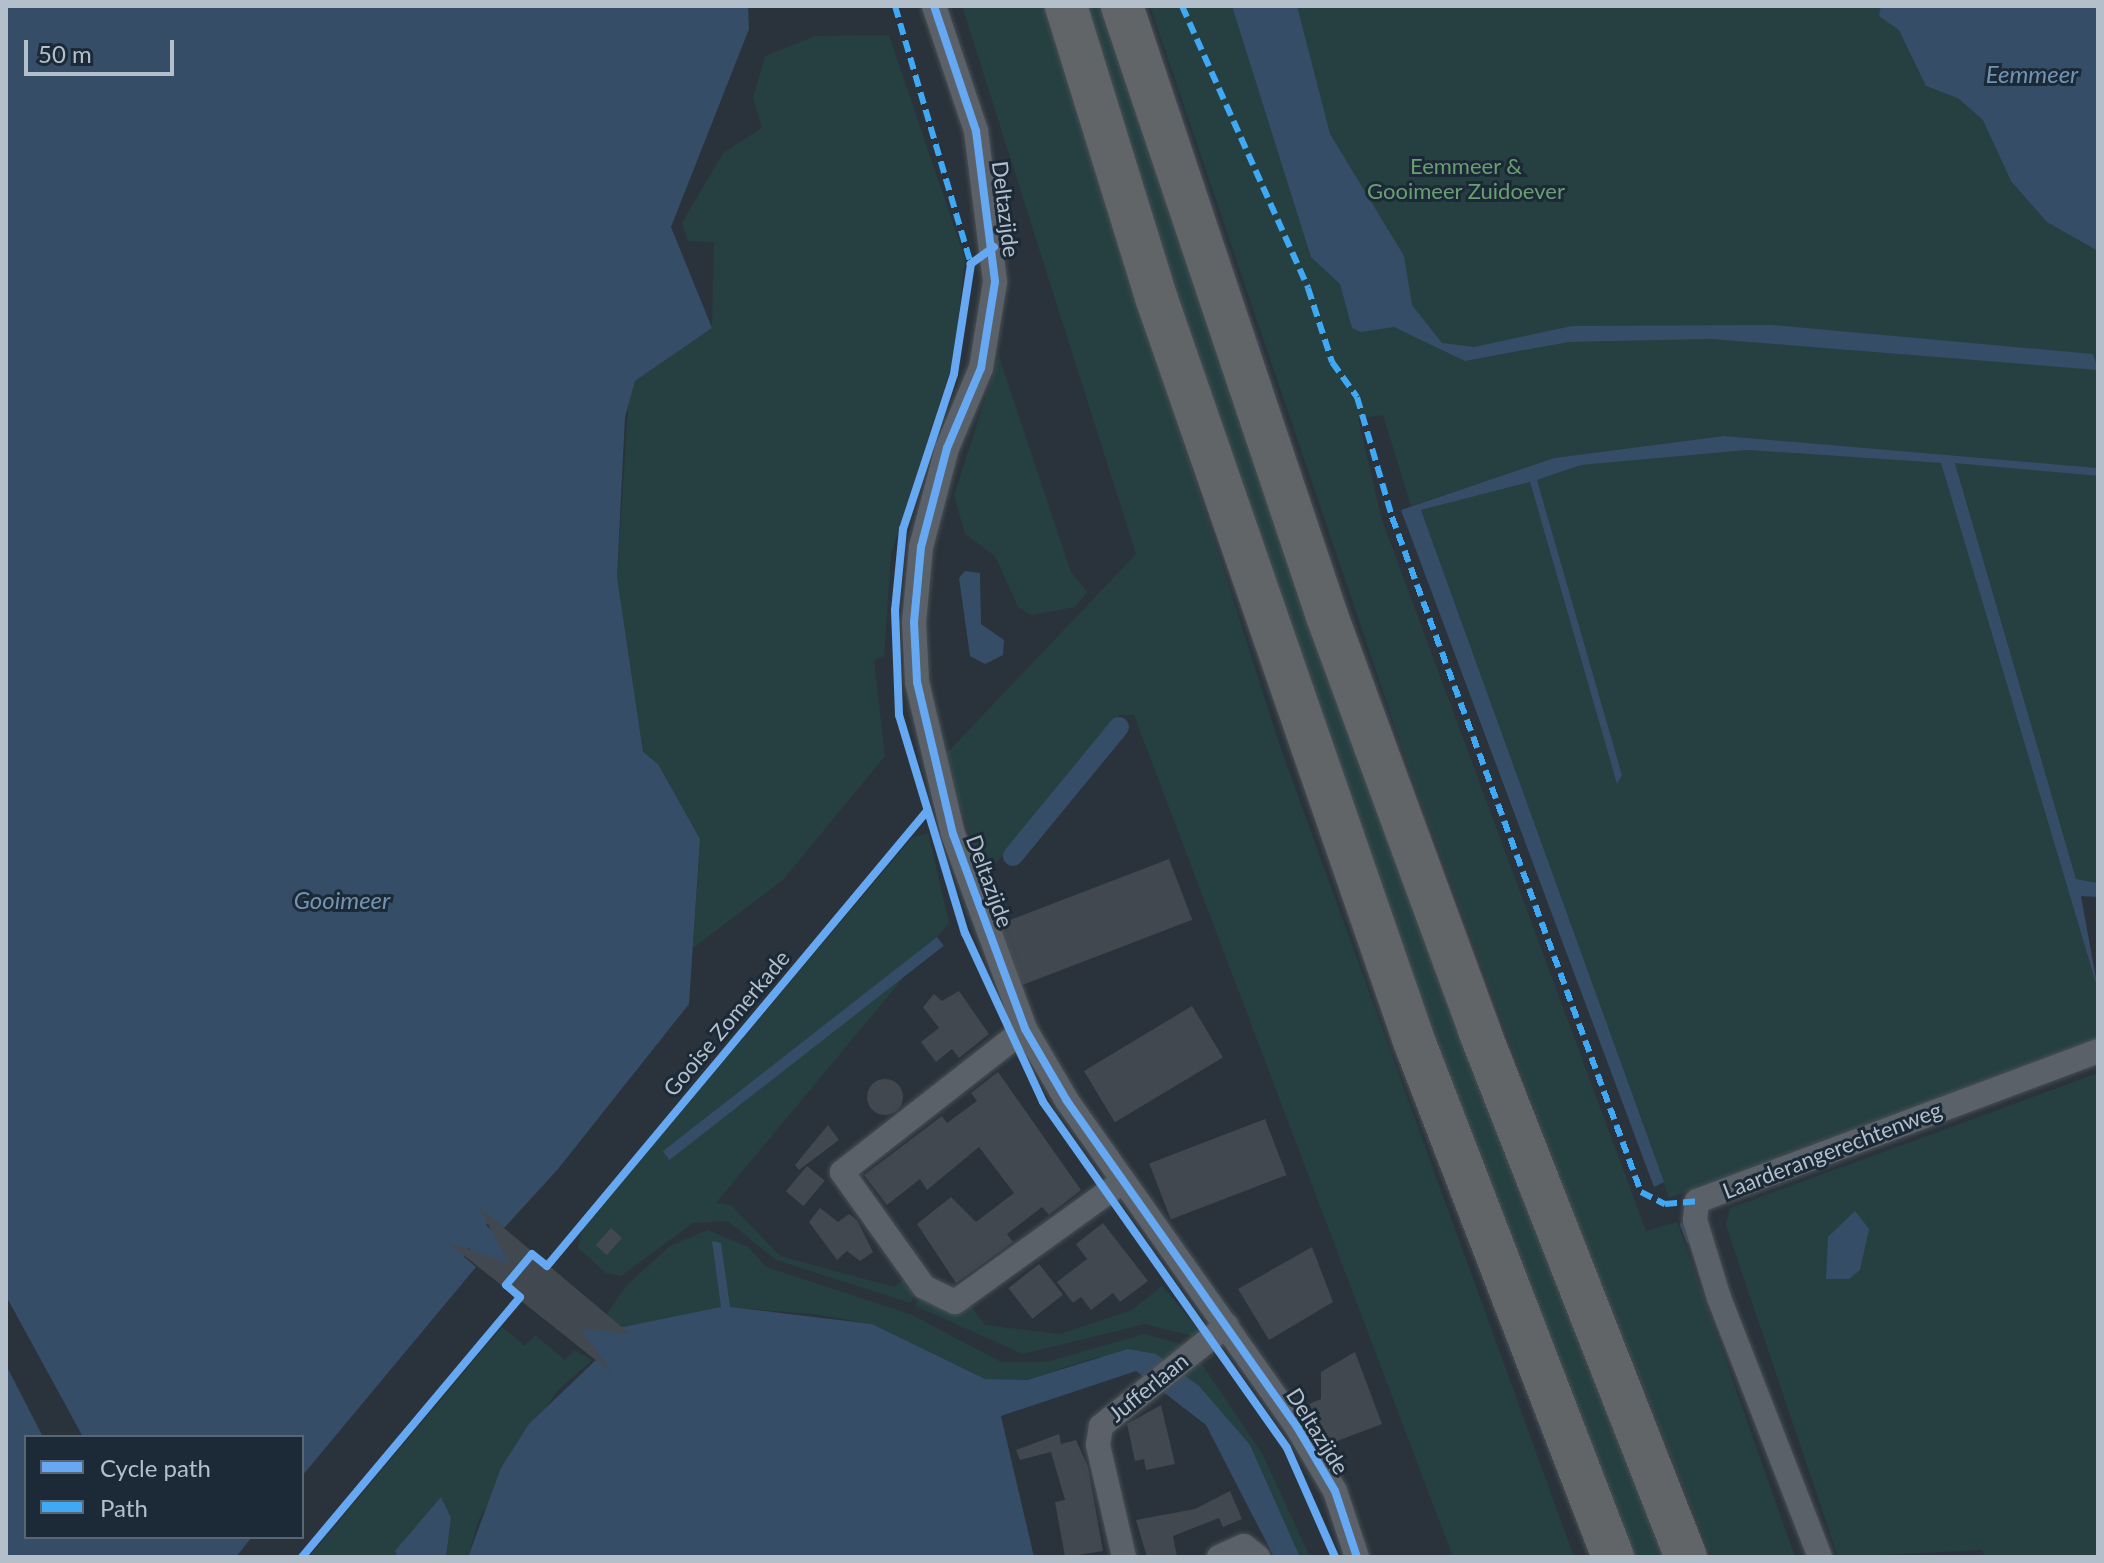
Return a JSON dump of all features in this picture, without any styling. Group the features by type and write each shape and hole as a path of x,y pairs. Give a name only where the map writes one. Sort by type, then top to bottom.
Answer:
{"highway":[{"path":"1066,6 1161,312 1414,1041 1613,1557"},
{"path":"1122,6 1327,616 1479,1030 1686,1557"}],"street":[{"name":"Deltazijde","path":"934,6 976,131 995,282 981,368 947,448 921,547 917,682 953,834 1025,1029 1122,1182 1227,1325 1335,1491 1357,1557"},
{"path":"1025,1029 842,1172 924,1287 955,1302 1122,1182"},
{"name":"Laarderangerechtenweg","path":"1820,1557 1719,1298 1695,1220 1697,1201 2098,1051"},
{"name":"Jufferlaan","path":"1124,1557 1098,1445 1101,1426 1135,1394 1227,1325"},
{"path":"1219,1557 1244,1546 1258,1557"}],"green space":[{"path":"962,6 1044,6 1280,746 1574,1557 1453,1557 1134,715 1119,715 991,869 981,870 945,755 1136,554"},
{"path":"1086,6 1102,6 1666,1557 1631,1557 1436,1045 1184,326"},
{"name":"Eemmeer & Gooimeer Zuidoever","path":"1150,6 2098,6 2098,364 1909,343 1600,329 1466,361 1569,342 1711,339 2088,367 2098,370 2098,468 1724,436 1554,458 1411,506 1383,415 1358,419 1382,520 1646,1231 1677,1222 1795,1557 1712,1557 1575,1218 1412,777"},
{"path":"889,35 965,259 954,358 891,554 884,656 874,660 885,756 783,880 693,948 700,839 658,764 643,753 617,577 629,395 635,381 712,328 714,242 688,241 682,223 723,153 762,128 753,98 765,56 815,36"},
{"path":"999,356 1071,572 1087,592 1075,607 1031,615 1018,607 995,556 965,534 954,495"},
{"path":"1748,450 1941,463 2098,990 2098,1044 1669,1198 1421,510 1530,482 1617,783 1622,775 1537,480 1581,465"},
{"path":"1955,462 2098,476 2098,883 2076,879"},
{"path":"928,833 949,923 716,1203 731,1205 780,1256 894,1287 908,1276 917,1288 911,1303 776,1260 728,1221 693,1223 621,1276 606,1273 578,1248 583,1228 912,838"},
{"path":"2098,1073 2098,1557 1986,1557 1981,1550 1838,1557 1726,1225 1730,1208"},
{"path":"708,1230 748,1247 766,1267 910,1314 1001,1362 1046,1362 1144,1334 1185,1345 1165,1360 1097,1357 1027,1380 985,1379 872,1324 813,1314 725,1307 619,1333 607,1314 626,1286 670,1246"},
{"path":"1162,1286 1200,1331 1192,1336 1145,1324 1023,1354 915,1306 922,1293 970,1305 985,1325 1060,1334 1132,1310"},
{"path":"502,1327 525,1346 535,1335 565,1360 574,1350 592,1360 556,1392 478,1521 468,1557 446,1557 451,1518 396,1550 398,1557 309,1557"},
{"path":"1199,1360 1263,1455 1310,1557 1300,1557 1250,1445 1181,1373"}],"water":[{"name":"Gooimeer","path":"6,6 748,6 749,29 671,227 712,328 635,381 625,417 617,577 643,752 658,764 700,839 689,1004 558,1169 504,1228 494,1220 486,1225 604,1331 721,1307 712,1241 721,1243 730,1307 872,1324 985,1379 1027,1380 1128,1349 1156,1354 1199,1386 1250,1445 1300,1557 1274,1557 1206,1425 1136,1371 1001,1416 1034,1557 468,1557 501,1468 529,1424 600,1356 468,1248 464,1257 476,1267 304,1474 304,1435 24,1435 24,1539 250,1539 236,1557 6,1557"},
{"path":"1232,6 1297,6 1330,134 1404,256 1412,305 1442,343 1474,347 1572,326 1772,325 2093,354 2098,370 1711,339 1569,342 1465,361 1394,327 1361,332 1352,328 1340,284 1311,257"},
{"name":"Eemmeer","path":"1881,6 2098,6 2098,251 2047,222 2011,181 1983,120 1958,98 1926,86 1899,30 1879,16"},
{"path":"1724,436 2098,468 2098,476 1955,463 2076,879 2098,883 2098,897 2081,896 2098,990 1941,463 1748,450 1581,465 1537,480 1622,775 1617,784 1530,482 1421,510 1664,1182 1654,1187 1401,510 1554,458"},
{"path":"965,571 980,573 981,624 1004,640 1003,655 985,664 970,656 959,578"},
{"path":"937,937 944,946 670,1160 663,1151"},
{"path":"1855,1211 1869,1229 1860,1270 1849,1279 1826,1279 1828,1237"},
{"path":"441,1497 451,1518 446,1557 398,1557 395,1551"}],"pier":[{"path":"6,1296 82,1435 42,1435 6,1365"}],"building":[{"path":"1169,859 1192,920 1022,985 999,924"},
{"path":"959,991 989,1034 959,1058 952,1049 936,1062 921,1042 939,1028 923,1007 934,994 942,1001"},
{"path":"1192,1006 1223,1057 1115,1122 1084,1071"},
{"path":"998,1072 1081,1190 1049,1215 1042,1207 1007,1234 1013,1242 956,1283 917,1224 951,1197 976,1222 1014,1193 979,1147 927,1190 920,1179 887,1205 864,1175 942,1116 947,1123 977,1101 971,1093"},
{"path":"885,1079 898,1084 903,1097 898,1110 885,1115 872,1110 867,1097 872,1084"},
{"path":"1265,1119 1287,1175 1171,1219 1149,1163"},
{"path":"828,1125 839,1140 799,1170 795,1165"},
{"path":"807,1166 825,1181 803,1206 786,1191"},
{"path":"478,1206 630,1334 581,1329 612,1373 447,1242 510,1264"},
{"path":"820,1208 838,1222 849,1214 857,1220 873,1252 860,1261 847,1251 837,1260 809,1222"},
{"path":"1103,1223 1148,1281 1120,1302 1113,1293 1091,1310 1081,1297 1073,1303 1057,1282 1087,1259 1076,1244"},
{"path":"611,1228 622,1238 607,1255 596,1245"},
{"path":"1312,1247 1333,1302 1269,1340 1238,1289"},
{"path":"1039,1264 1063,1295 1032,1319 1008,1288"},
{"path":"1355,1352 1382,1424 1332,1443 1309,1404 1321,1399 1321,1372"},
{"path":"1161,1405 1175,1464 1146,1470 1144,1459 1135,1461 1127,1424"},
{"path":"1059,1434 1061,1444 1076,1440 1088,1467 1103,1551 1065,1557 1055,1502 1065,1500 1051,1452 1020,1460 1016,1450"},
{"path":"1230,1491 1242,1519 1223,1527 1219,1518 1173,1536 1177,1557 1147,1557 1136,1520 1195,1509"}],"waterway":[{"path":"1013,856 1119,727"},
{"path":"1683,1225 1689,1240"}],"marked path":[{"path":"895,6 971,264"},
{"path":"1182,6 1308,288 1332,362 1357,397 1392,517 1641,1192 1665,1204 1697,1201"}],"cycle path":[{"path":"934,6 976,131 995,282 981,368 947,448 921,547 914,622 917,682 953,834 1025,1029 1067,1101 1297,1427 1335,1491 1357,1557"},
{"path":"994,247 971,264 954,374 903,529 895,610 899,715 965,933 1043,1102 1287,1448 1335,1557"},
{"name":"Gooise Zomerkade","path":"302,1557 520,1297 506,1285 532,1254 547,1266 927,811"}]}
